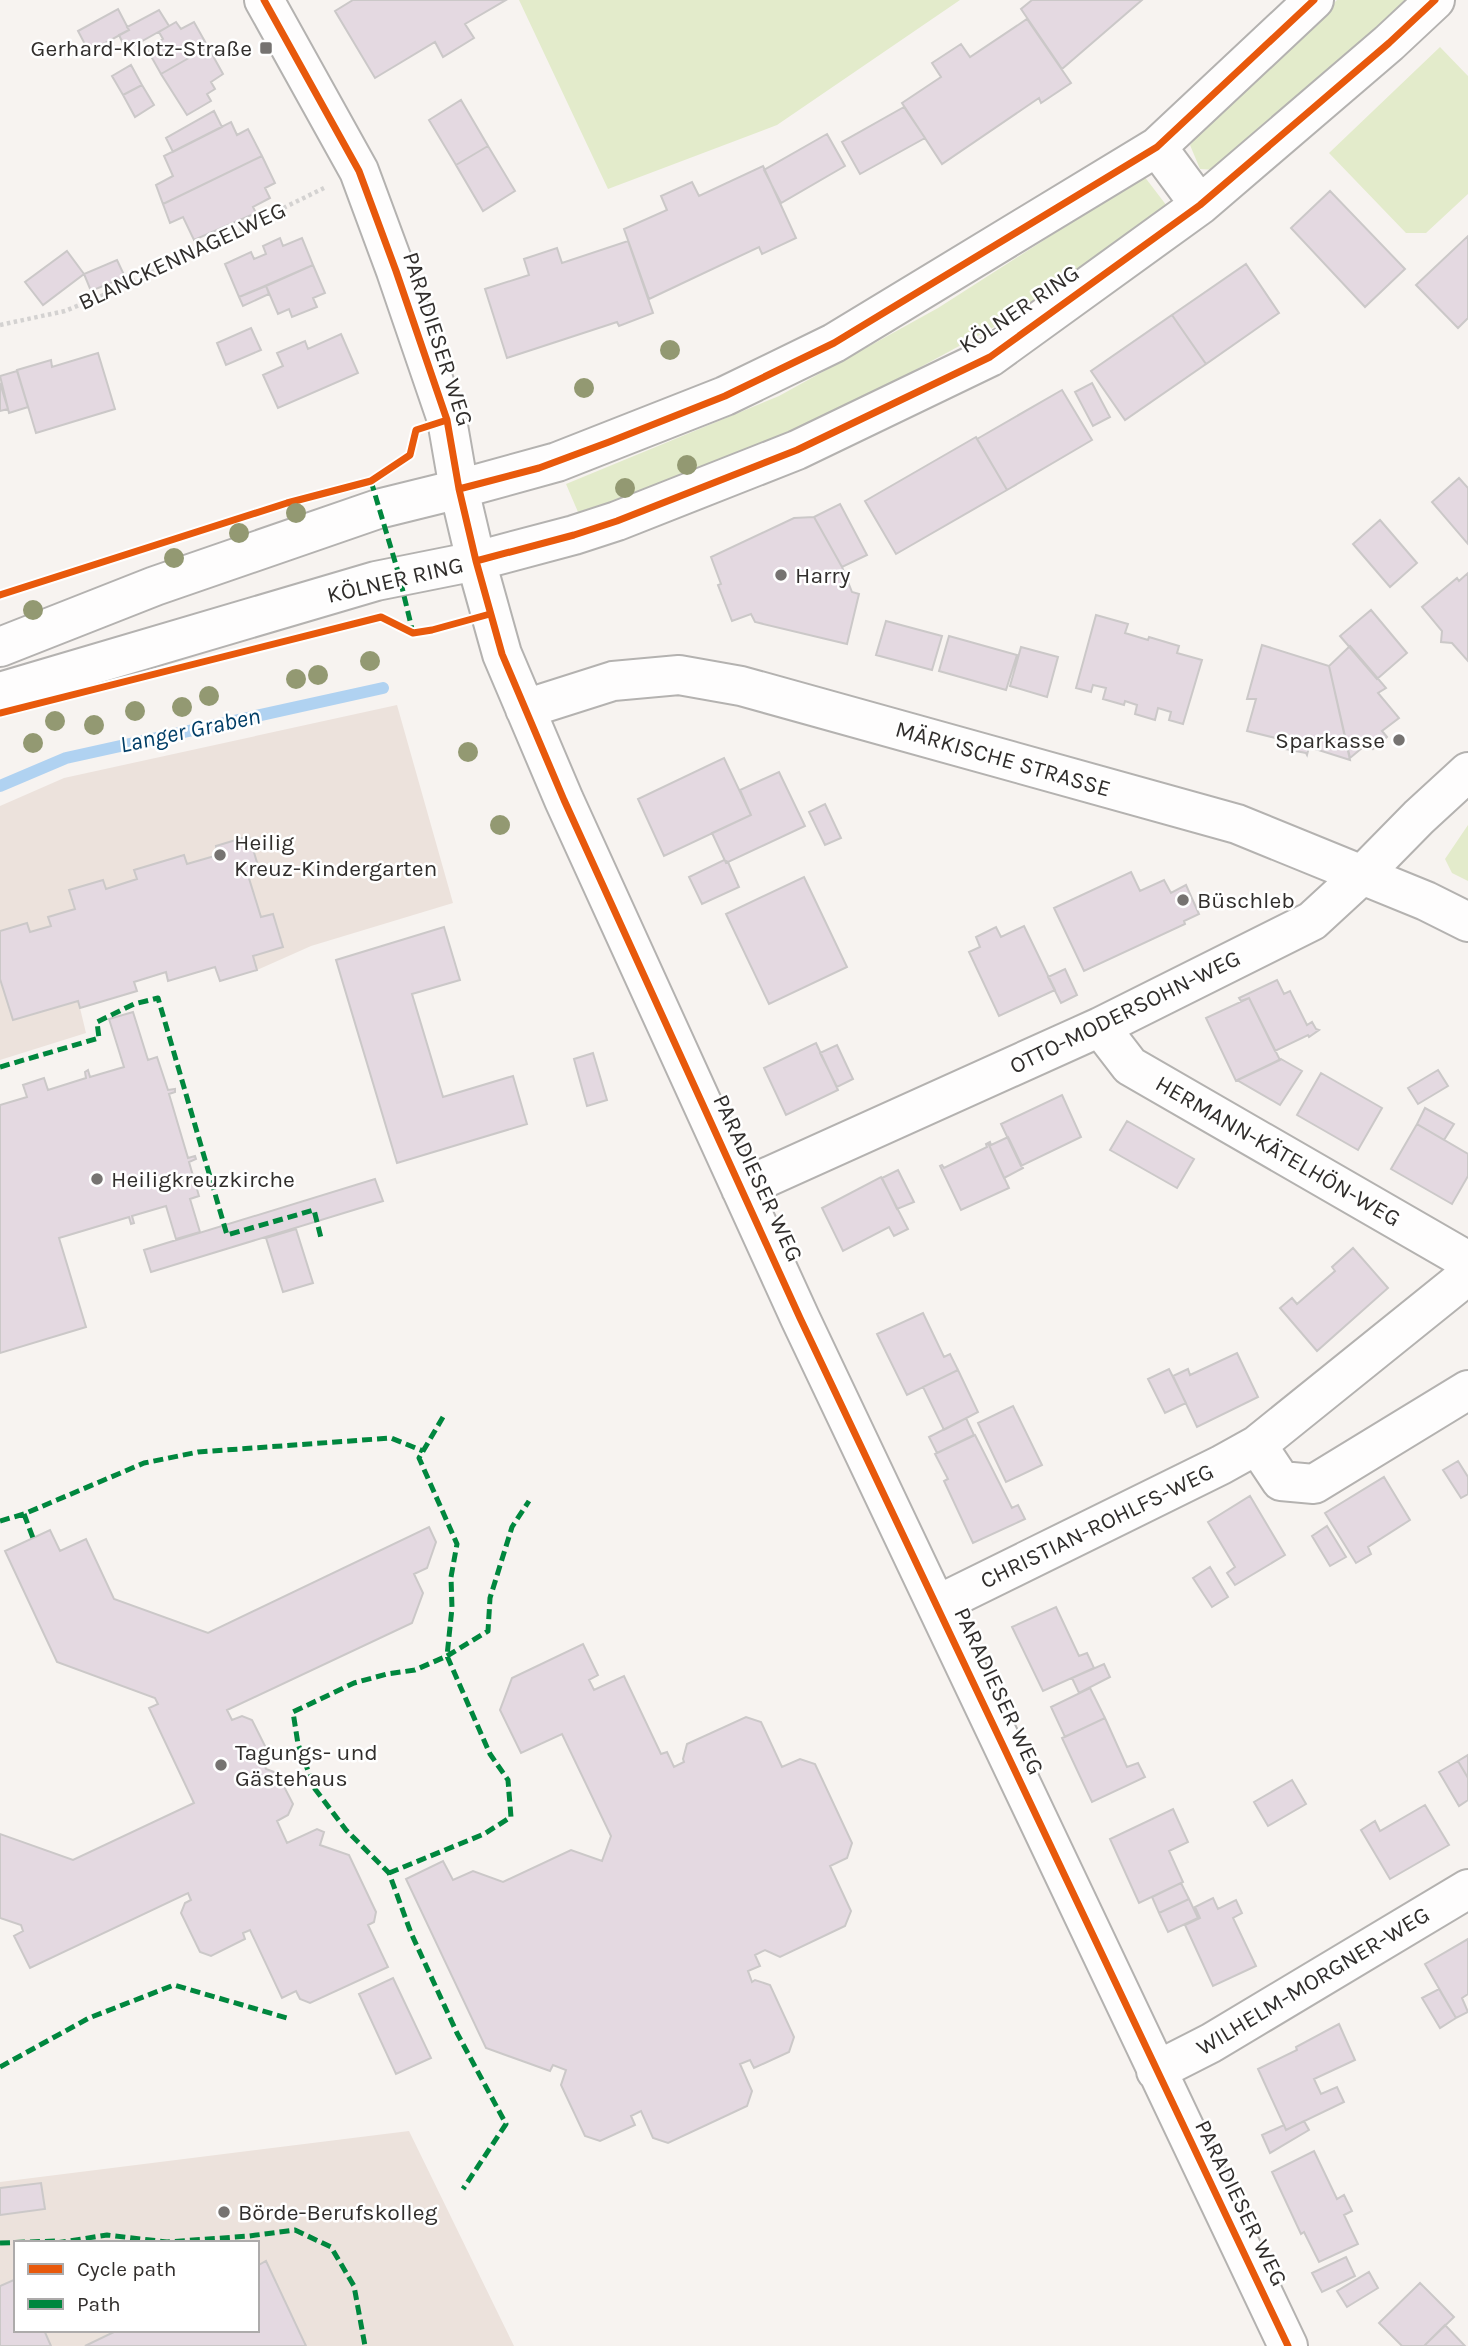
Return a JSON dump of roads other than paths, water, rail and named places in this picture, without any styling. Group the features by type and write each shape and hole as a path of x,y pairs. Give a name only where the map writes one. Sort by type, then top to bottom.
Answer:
{"street":[{"name":"PARADIESER WEG","path":"264,0 359,171 443,409 476,561 502,654 564,800 800,1318 1288,2346"},
{"path":"0,647 155,586 378,509 539,468 725,396 834,344 1157,147 1314,0"},
{"name":"KÖLNER RING","path":"0,692 387,578 476,561 574,535 797,450 990,357 1200,205 1389,43 1435,0"},
{"path":"1157,147 1200,205"},
{"name":"MÄRKISCHE STRASSE","path":"525,709 613,681 679,675 741,685 1237,824 1363,874 1468,922"},
{"name":"OTTO-MODERSOHN-WEG","path":"741,1189 1100,1027 1312,920 1468,772"},
{"name":"HERMANN-KÄTELHÖN-WEG","path":"1100,1027 1130,1066 1468,1261"},
{"name":"CHRISTIAN-ROHLFS-WEG","path":"937,1605 1257,1446 1468,1275"},
{"path":"1257,1446 1282,1481 1314,1484 1468,1390"},
{"name":"WILHELM-MORGNER-WEG","path":"1156,2071 1211,2043 1468,1889"}],"waterway":[{"name":"Langer Graben","path":"0,786 66,758 383,688"}],"place":[{"name":"Gerhard-Klotz-Straße","path":"266,48"},
{"name":"Harry","path":"781,575"},
{"name":"Sparkasse","path":"1399,740"},
{"name":"Heilig Kreuz-Kindergarten","path":"220,855"},
{"name":"Büschleb","path":"1183,900"},
{"name":"Heiligkreuzkirche","path":"97,1179"},
{"name":"Tagungs- und Gästehaus","path":"221,1765"},
{"name":"Börde-Berufskolleg","path":"224,2212"}]}
